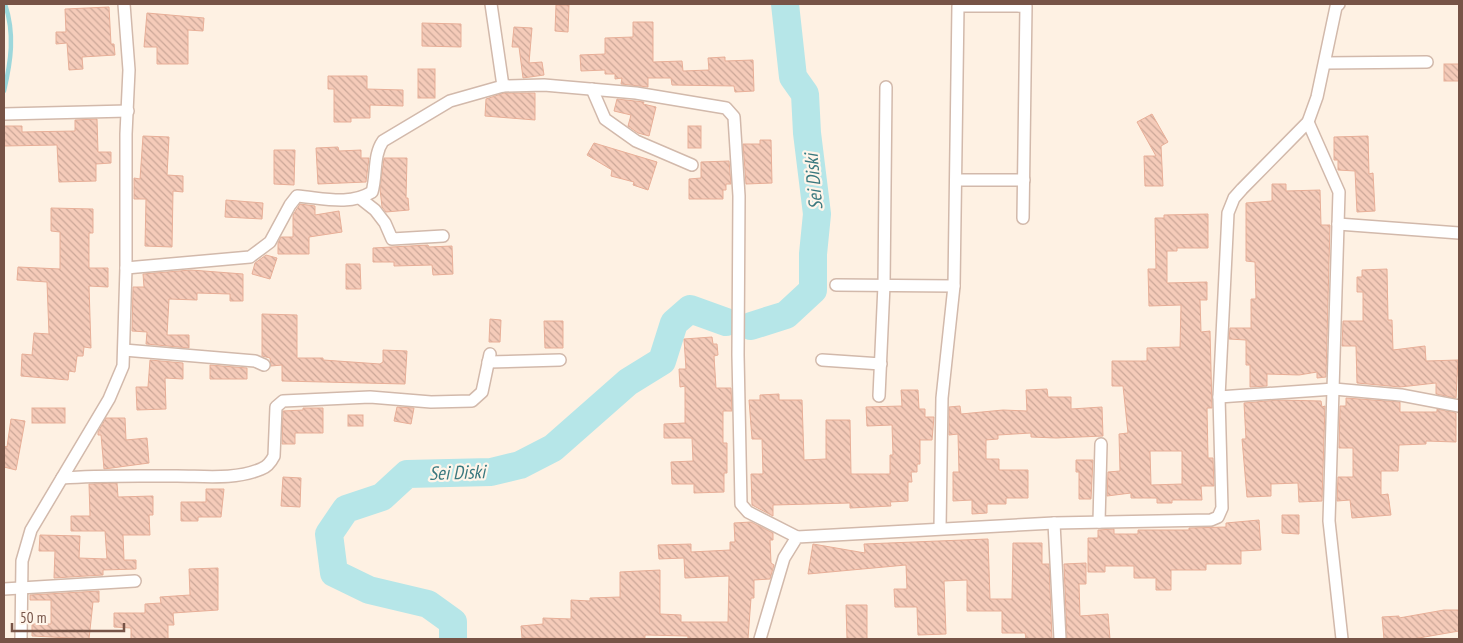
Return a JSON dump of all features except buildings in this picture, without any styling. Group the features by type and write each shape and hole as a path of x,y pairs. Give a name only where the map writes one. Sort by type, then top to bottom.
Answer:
{"street":[{"path":"21,639 22,561 31,530 117,382 123,366 126,268 126,134 129,70 124,4"},
{"path":"491,4 503,86"},
{"path":"126,268 250,258 270,242 290,205 298,196 342,201 361,199 372,192 376,181 377,149 383,140 450,101 503,86 592,89 710,104 726,108 734,117 740,196 738,355 741,504 748,512 797,537 1054,523 1210,520 1218,517 1222,508 1219,398 1228,212 1234,198 1308,122 1317,97 1329,34 1338,4"},
{"path":"940,528 942,398 954,286 958,6 1026,6 1023,218"},
{"path":"1325,63 1427,62"},
{"path":"879,396 884,285 886,87"},
{"path":"592,89 606,120 636,141 692,165"},
{"path":"6,114 128,111"},
{"path":"1308,122 1339,192 1329,521 1342,639"},
{"path":"956,180 1024,180"},
{"path":"361,199 375,210 385,223 392,239 443,236"},
{"path":"1338,224 1459,233"},
{"path":"836,285 954,286"},
{"path":"124,350 255,361 264,365"},
{"path":"62,478 117,475 210,476 252,472 262,469 270,463 274,456 276,407 283,401 355,397 431,402 472,401 482,392 489,358 560,360"},
{"path":"822,360 880,364"},
{"path":"1219,398 1334,389 1401,395 1459,406"},
{"path":"1099,522 1101,444"},
{"path":"1054,523 1060,639"},
{"path":"760,639 784,558 797,537"},
{"path":"4,589 135,581"}],"waterway":[{"path":"4,91 11,47 10,26 5,4"},
{"name":"Sei Diski","path":"751,326 786,315 813,290 813,254 817,214 807,133 805,94 793,77 785,4"},
{"name":"Sei Diski","path":"453,639 453,622 428,604 369,590 334,573 329,534 346,509 382,497 407,474 491,472 520,465 553,448 628,382 662,361 674,323 690,309 726,322"}]}
